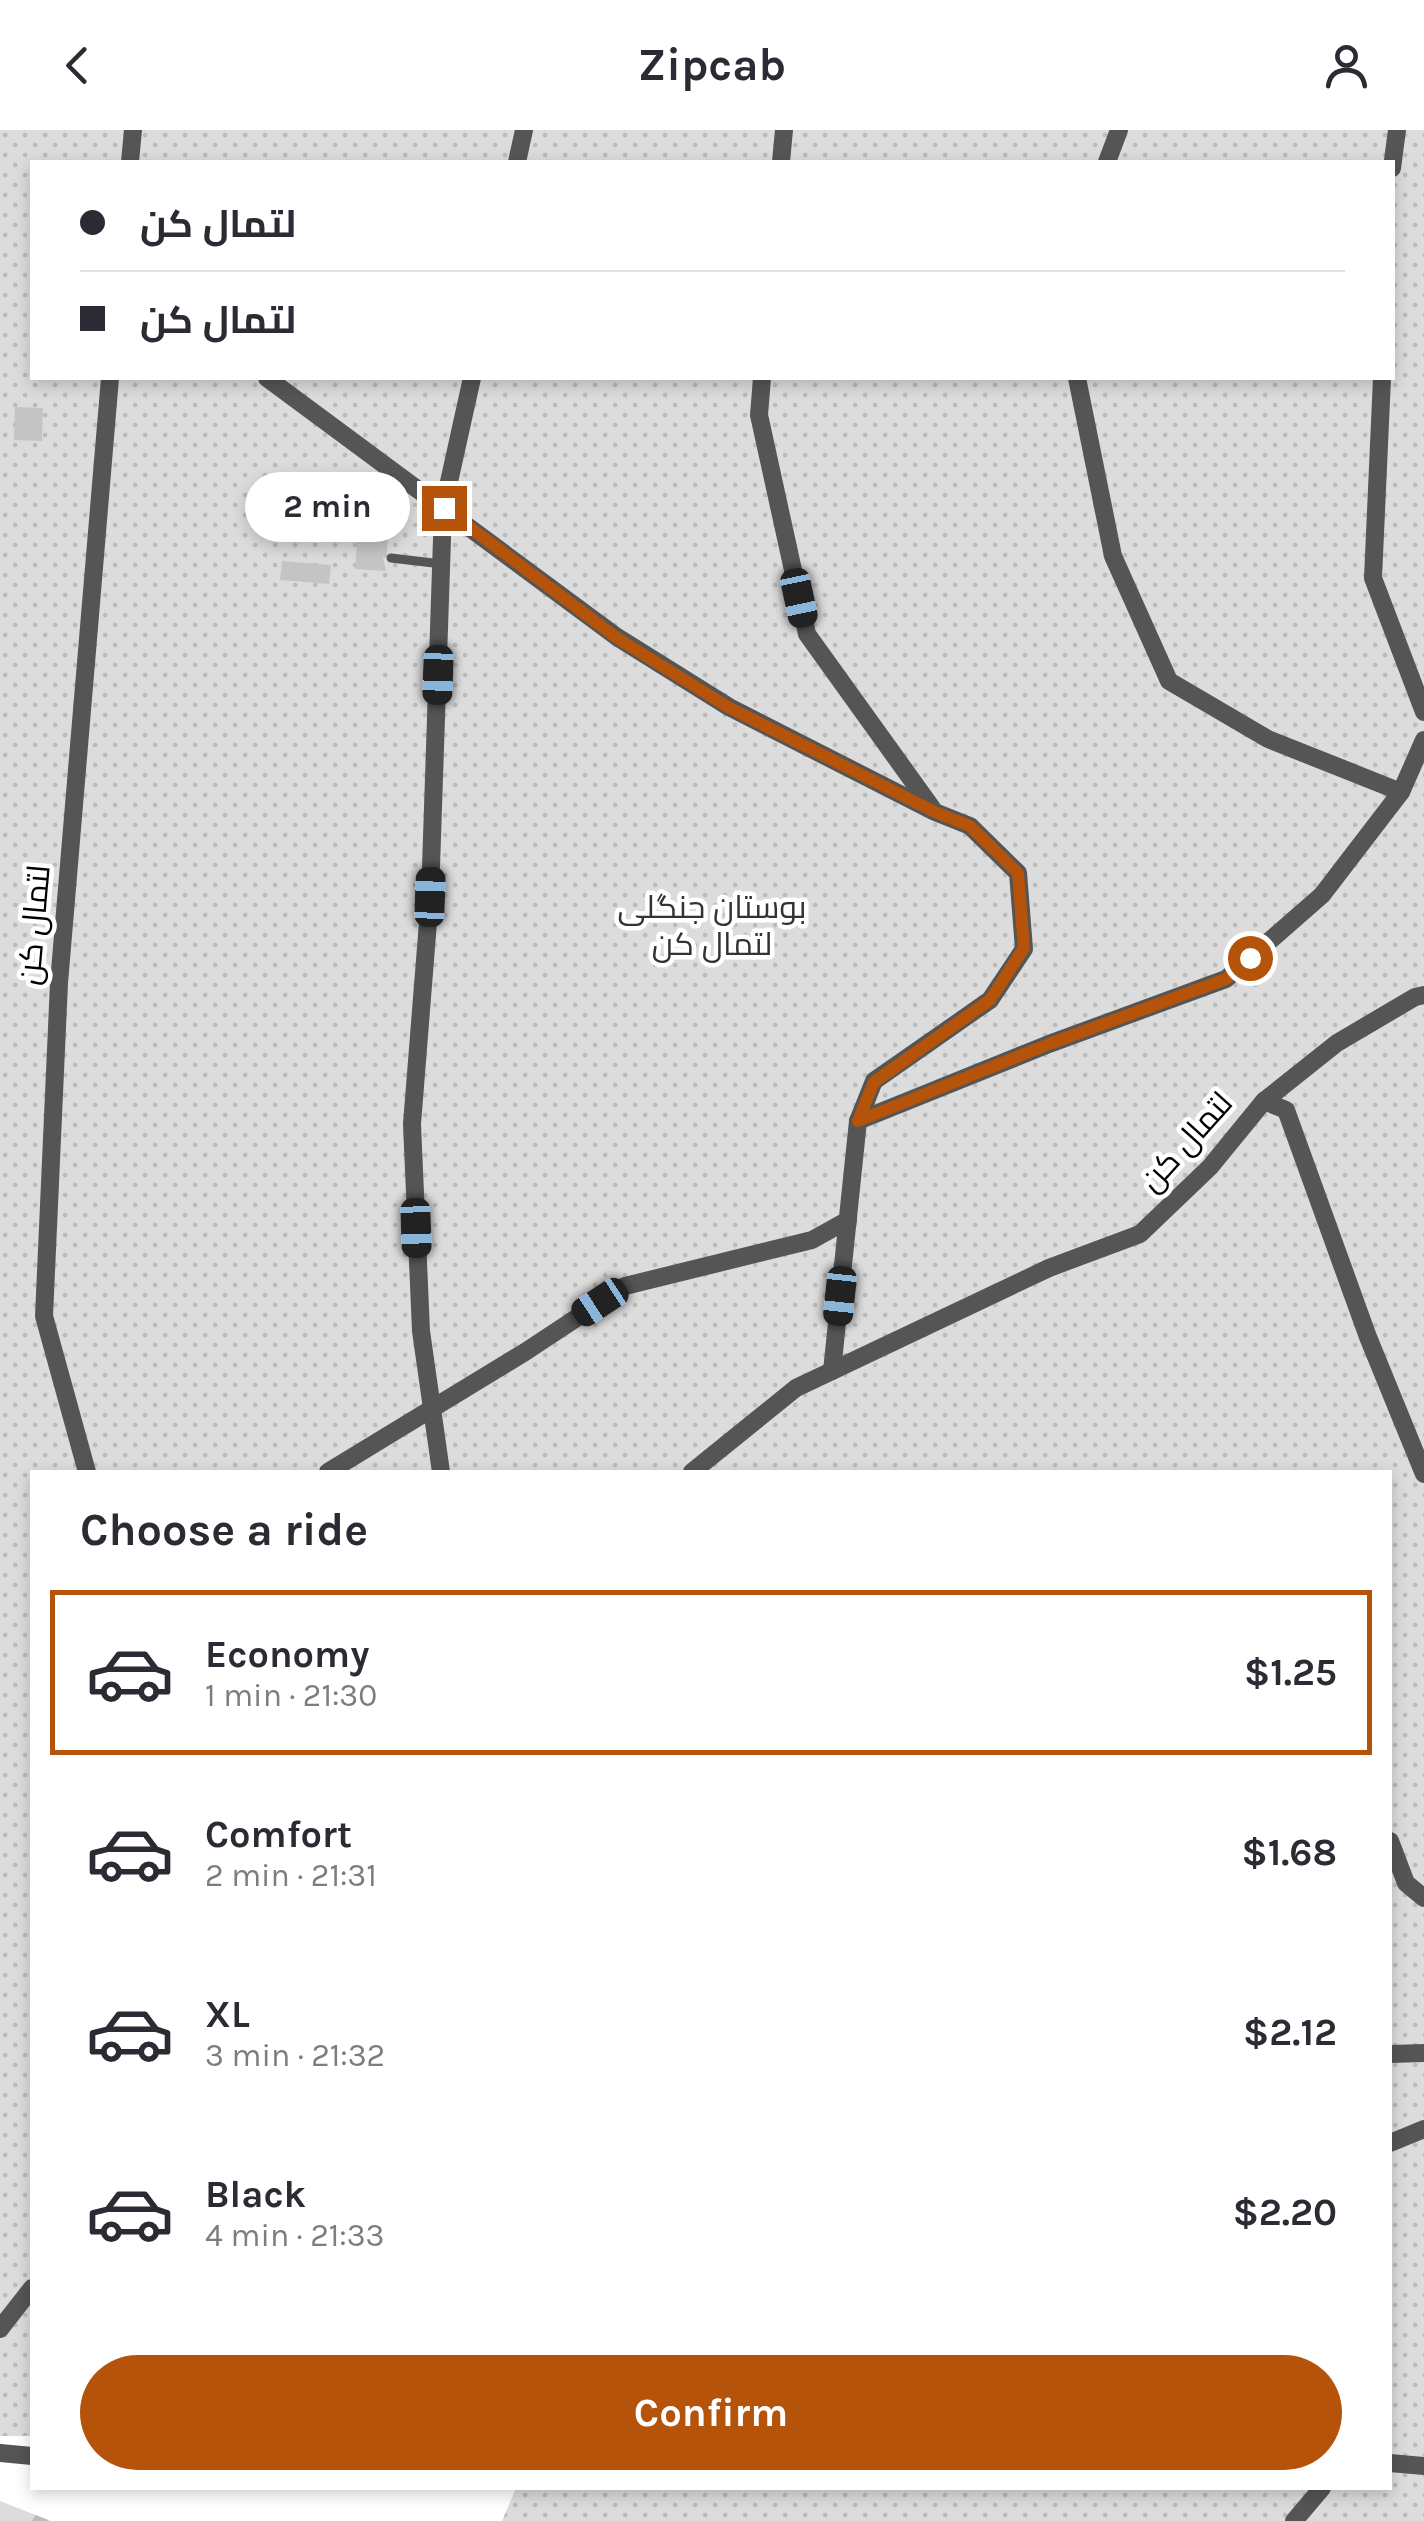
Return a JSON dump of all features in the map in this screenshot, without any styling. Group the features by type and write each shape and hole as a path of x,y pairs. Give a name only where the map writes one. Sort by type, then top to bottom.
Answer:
{"street":[{"path":"130,160 133,130"},
{"path":"517,160 524,130"},
{"path":"781,160 784,130"},
{"path":"1108,160 1119,130"},
{"path":"1393,160 1397,130"},
{"name":"لتمال کن","path":"86,1470 44,1316 59,983 110,380"},
{"path":"270,380 617,638 728,707 970,826 1018,873 1024,948 990,1000 874,1082 858,1121 832,1371"},
{"path":"441,1470 421,1331 412,1124 430,897 444,508 472,380"},
{"path":"762,380 759,415 807,634 935,812"},
{"path":"1077,380 1112,556 1170,680 1268,739 1401,792"},
{"path":"1382,380 1373,578 1424,712"},
{"path":"858,1121 1049,1044 1226,979 1322,896 1401,792 1424,740"},
{"path":"1264,1100 1337,1044 1424,995"},
{"name":"لتمال کن","path":"694,1470 796,1388 1049,1268 1140,1234 1210,1167 1264,1100 1286,1110 1368,1337 1424,1474"},
{"path":"331,1470 625,1286 812,1240 848,1220"},
{"path":"1392,1847 1406,1883 1424,1898"},
{"path":"1392,2054 1424,2053"},
{"path":"1392,2142 1424,2129"},
{"path":"0,2329 30,2291"},
{"path":"0,2452 30,2456"},
{"path":"1392,2463 1424,2466"},
{"path":"1294,2521 1320,2490"}],"lane":[{"path":"391,558 442,564"}],"green space":[{"name":"بوستان جنگلی لتمال کن","path":"0,130 1424,130 1424,2521 502,2521 515,2490 1392,2490 1392,1470 30,1470 30,2436 0,2436"},
{"path":"0,2501 51,2521 0,2521"}],"building":[{"path":"15,407 43,408 42,441 14,440"},
{"path":"358,527 388,529 383,558 386,571 355,569"},
{"path":"282,561 331,565 329,584 280,580"}],"route":[{"path":"444,508 617,638 728,707 970,826 1018,873 1024,948 990,1000 874,1082 858,1121 1049,1044 1226,979 1250,958"}]}
